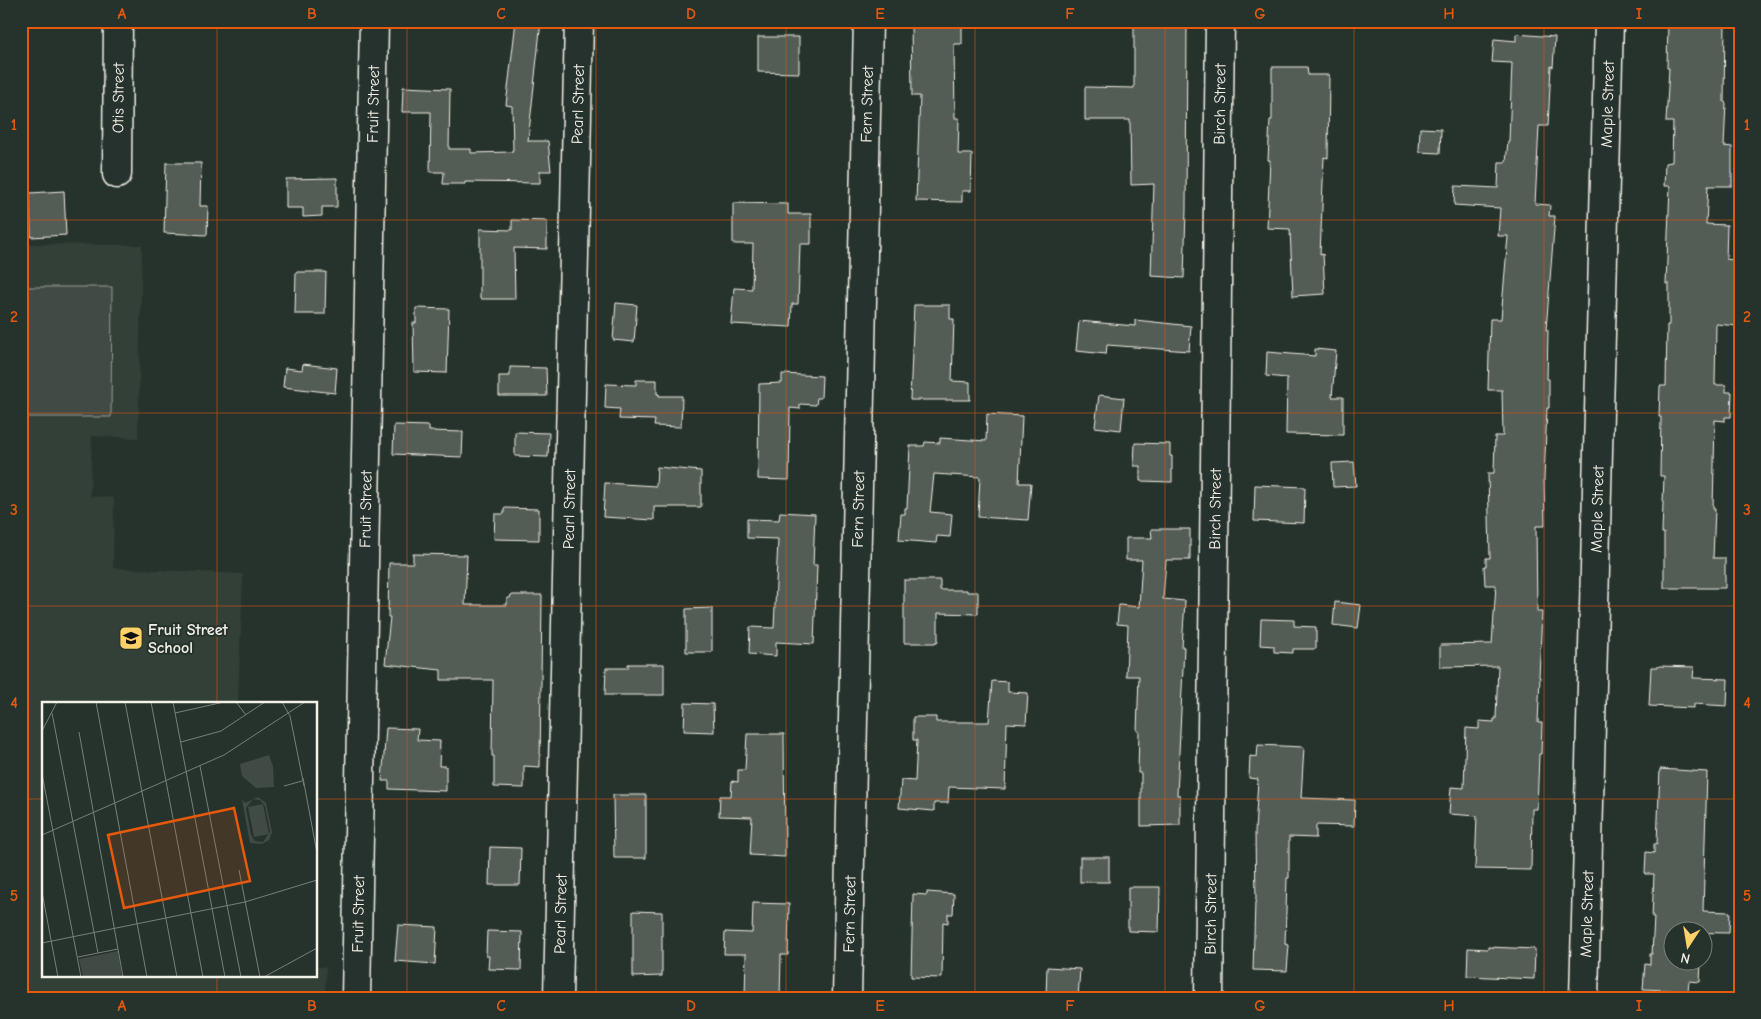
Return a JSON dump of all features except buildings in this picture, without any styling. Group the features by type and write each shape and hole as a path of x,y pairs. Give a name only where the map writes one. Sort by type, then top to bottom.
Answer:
{"street":[{"name":"Otis Street","path":"117,174 118,21"},
{"name":"Fruit Street","path":"356,998 374,21"},
{"name":"Pearl Street","path":"558,998 579,21"},
{"name":"Fern Street","path":"847,998 868,21"},
{"name":"Birch Street","path":"1209,998 1220,21"},
{"name":"Maple Street","path":"1584,998 1609,21"}],"shaded area":[{"name":"Fruit Street School","path":"21,244 142,245 138,438 92,436 90,496 114,498 113,568 243,574 238,702 42,702 42,976 318,976 318,967 326,967 325,998 21,998"},
{"path":"21,287 112,287 111,417 21,417"}],"place":[{"name":"Fruit Street School","path":"131,638"}]}
